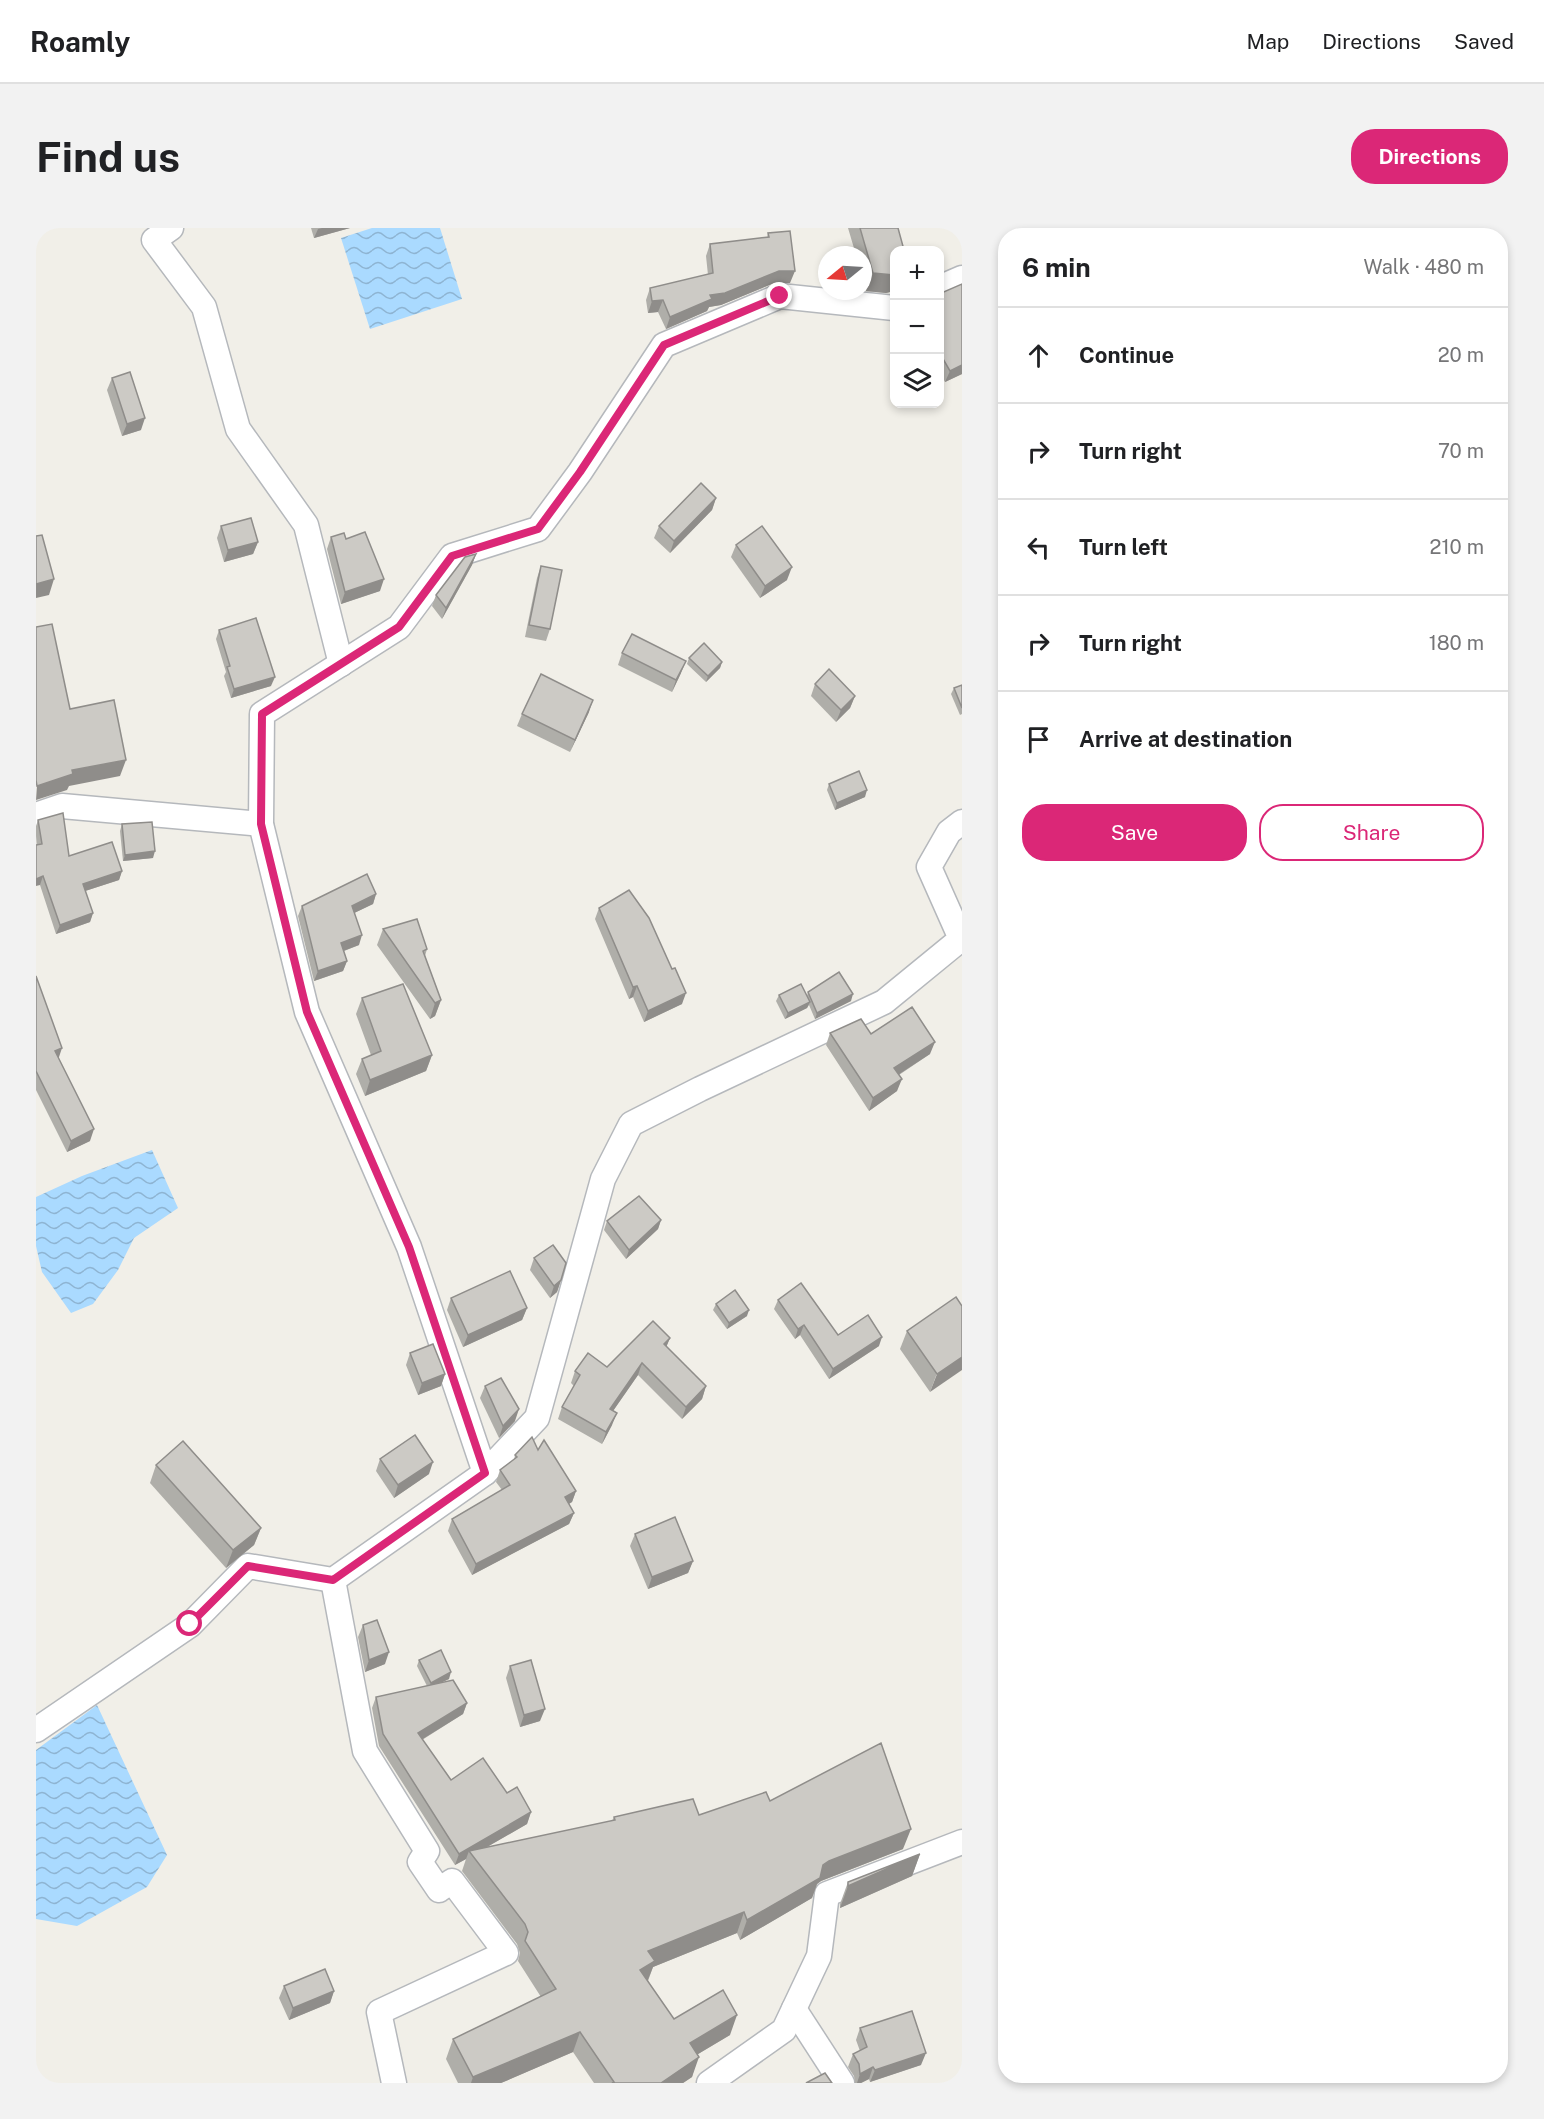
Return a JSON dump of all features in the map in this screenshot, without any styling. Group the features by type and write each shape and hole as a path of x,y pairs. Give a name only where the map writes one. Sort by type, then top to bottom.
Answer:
{"street":[{"path":"171,228 154,240 204,307 238,429 306,525 341,664"},
{"path":"944,286 962,278"},
{"path":"485,1473 409,1247 307,1012 261,824 262,714 399,627 452,556 538,529 580,472 664,345 780,296 890,308"},
{"path":"36,815 62,806 261,824"},
{"path":"36,1730 190,1624 248,1566 333,1580 485,1473 537,1418 603,1179 631,1124 710,1083 884,1002 960,939 930,867 949,832 962,822"},
{"path":"333,1580 365,1751 427,1851 420,1862 439,1890 452,1881 506,1953 379,2012 394,2083"},
{"path":"709,2083 784,2031 819,1956 827,1894 962,1842"},
{"path":"794,2009 842,2083"}],"water":[{"path":"372,228 440,228 462,299 370,329 341,238"},
{"path":"152,1150 178,1208 134,1238 118,1270 93,1304 71,1313 42,1272 36,1246 36,1197 82,1176"},
{"path":"97,1705 167,1855 147,1887 77,1926 36,1919 36,1750"}],"building":[{"path":"860,228 898,228 903,246 890,246 890,275 873,273 872,246 865,246"},
{"path":"790,231 795,271 779,271 725,293 710,295 712,299 670,317 663,300 652,301 650,288 713,273 710,244 769,237 768,233"},
{"path":"962,284 962,365 950,371 944,361 944,292"},
{"path":"130,372 145,418 127,424 112,378"},
{"path":"701,483 716,498 674,541 659,526"},
{"path":"251,518 258,542 228,550 221,526"},
{"path":"762,526 792,567 765,586 736,545"},
{"path":"365,532 384,579 345,592 331,537 344,533 346,539"},
{"path":"42,535 54,579 36,584 36,536"},
{"path":"476,554 446,608 436,595 465,557"},
{"path":"541,566 562,570 550,629 529,625"},
{"path":"256,618 275,677 234,689 219,630"},
{"path":"52,624 70,709 114,700 126,760 72,770 73,774 37,786 36,627"},
{"path":"632,634 686,661 676,680 622,653"},
{"path":"704,643 722,662 708,676 689,658"},
{"path":"829,669 855,696 841,710 815,684"},
{"path":"541,674 593,700 575,740 522,714"},
{"path":"962,685 962,708 954,688"},
{"path":"859,771 867,790 837,803 829,784"},
{"path":"63,813 69,856 112,842 122,871 83,884 93,913 60,925 43,876 36,879 36,845 42,844 38,820"},
{"path":"152,822 155,851 125,855 122,824"},
{"path":"367,874 376,894 352,906 362,935 341,943 347,961 318,971 302,906"},
{"path":"629,890 649,918 672,969 675,968 686,993 648,1011 637,986 633,987 599,908"},
{"path":"417,919 427,949 423,951 441,1000 435,1003 383,929"},
{"path":"839,972 853,994 817,1013 808,992"},
{"path":"36,976 62,1048 55,1051 94,1129 71,1141 36,1071"},
{"path":"403,984 432,1055 370,1080 362,1059 381,1051 362,998"},
{"path":"801,984 810,1002 788,1013 779,995"},
{"path":"912,1007 935,1042 894,1068 902,1079 873,1098 830,1033 861,1019 871,1034"},
{"path":"639,1196 661,1220 629,1250 607,1221"},
{"path":"553,1245 566,1263 561,1280 554,1286 534,1258"},
{"path":"510,1271 527,1308 468,1335 451,1298"},
{"path":"801,1283 838,1335 868,1315 882,1337 833,1369 804,1325 798,1329 778,1300"},
{"path":"735,1290 749,1310 729,1323 716,1304"},
{"path":"956,1297 962,1306 962,1357 937,1374 907,1331"},
{"path":"653,1321 670,1338 664,1344 706,1386 686,1407 642,1363 610,1409 617,1413 606,1432 562,1407 580,1375 575,1371 588,1353 607,1367"},
{"path":"433,1344 445,1374 422,1383 410,1353"},
{"path":"501,1378 519,1409 503,1426 485,1386"},
{"path":"415,1435 433,1462 398,1485 380,1459"},
{"path":"532,1437 538,1450 544,1440 576,1491 565,1497 574,1513 476,1564 452,1519 510,1485 500,1470 517,1457 515,1455"},
{"path":"183,1441 261,1528 233,1550 156,1465"},
{"path":"675,1517 693,1561 652,1577 635,1534"},
{"path":"377,1620 389,1652 369,1660 363,1625"},
{"path":"441,1650 451,1672 431,1683 419,1660"},
{"path":"531,1660 545,1709 524,1715 510,1666"},
{"path":"453,1680 467,1703 418,1733 451,1780 483,1758 507,1793 517,1787 531,1812 459,1854 383,1734 376,1697"},
{"path":"881,1743 911,1829 829,1861 823,1865 820,1878 747,1920 744,1912 648,1951 655,1961 640,1970 674,2019 723,1990 737,2015 690,2043 699,2057 661,2083 612,2083 614,2082 580,2032 473,2077 453,2039 556,1989 525,1941 528,1932 525,1924 469,1851 615,1820 614,1817 693,1799 699,1815 766,1792 770,1801"},
{"path":"920,1854 848,1886 848,1882"},
{"path":"325,1969 334,1991 293,2008 284,1986"},
{"path":"912,2011 926,2053 875,2070 873,2067 860,2074 859,2064 853,2054 867,2047 860,2028"},
{"path":"825,2073 832,2083 806,2083"}],"route":[{"path":"190,1624 248,1566 333,1580 485,1473 409,1247 307,1012 261,824 262,714 399,627 452,556 538,529 580,472 664,345 780,296"}]}
